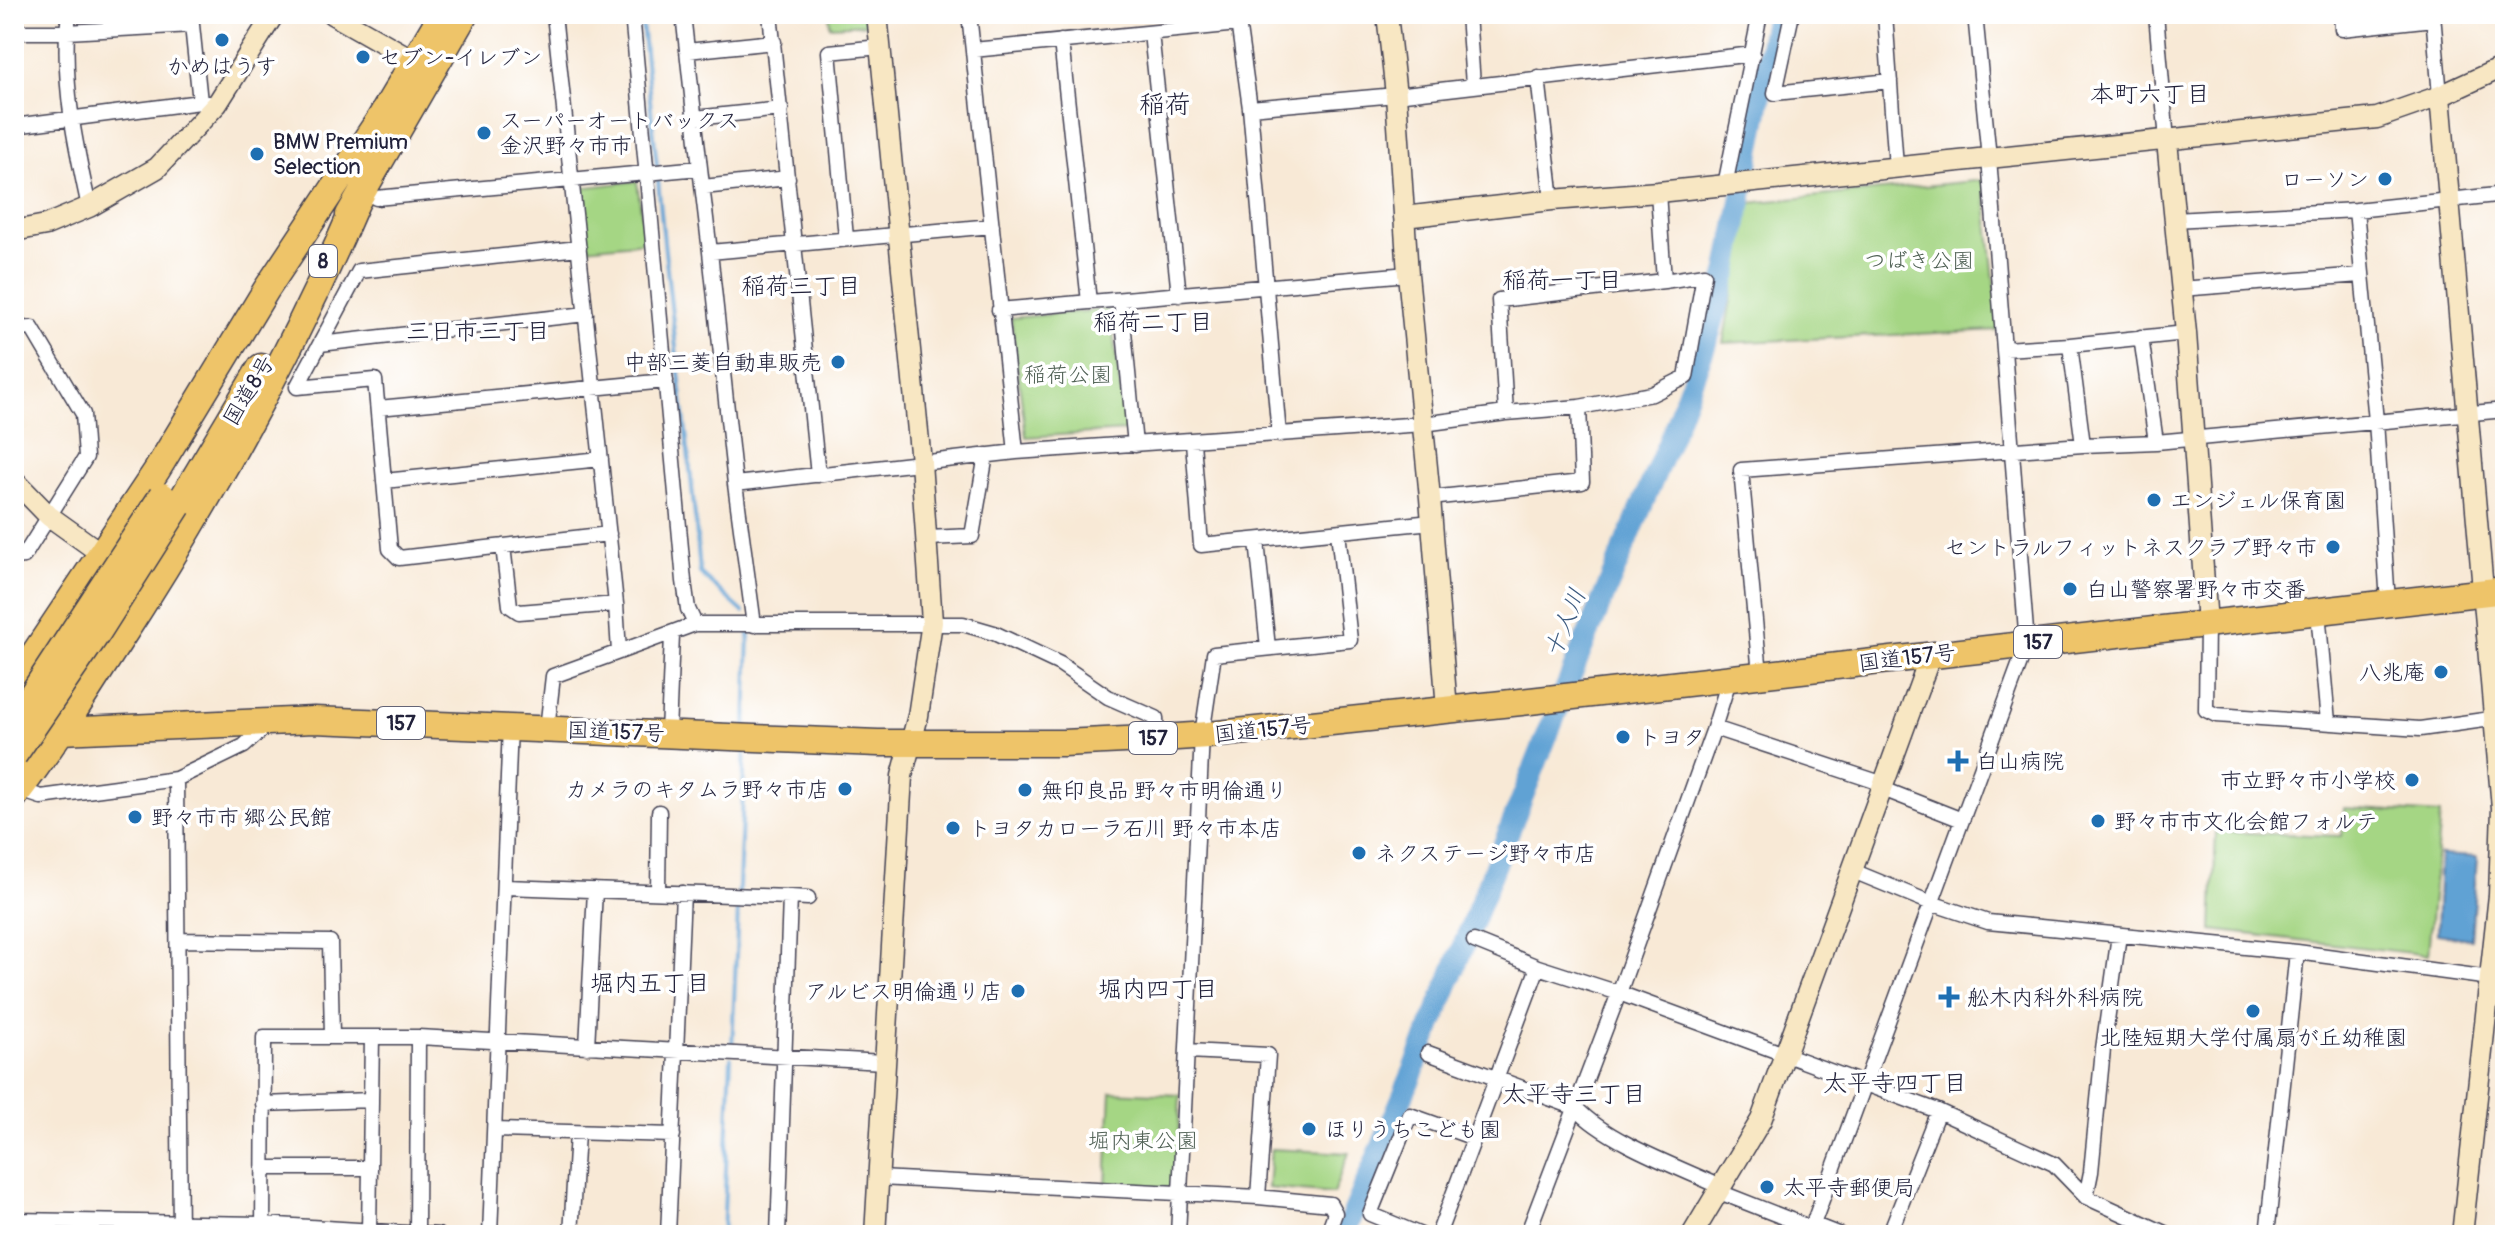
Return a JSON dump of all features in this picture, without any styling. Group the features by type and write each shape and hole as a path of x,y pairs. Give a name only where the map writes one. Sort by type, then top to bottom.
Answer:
{"highway":[{"name":"国道8号","path":"14,755 98,632 379,120 442,14"},
{"name":"国道8号","path":"14,722 170,501 360,197 465,14"},
{"path":"14,684 157,470 266,290 379,120"},
{"path":"17,794 156,585 235,452 317,294 360,197"},
{"name":"国道157号","path":"14,733 273,720 510,726 909,743 1063,743 1157,738 1563,697 2494,592"}],"street":[{"path":"69,14 65,68 69,118 89,207"},
{"path":"14,231 46,225 89,207 157,168 274,14"},
{"path":"336,14 415,61"},
{"path":"554,14 619,652"},
{"path":"632,14 684,581 688,609 695,624"},
{"path":"683,14 735,484 754,625"},
{"path":"770,14 818,475"},
{"path":"875,1235 902,776 918,716 932,622 928,538 877,14"},
{"path":"969,14 1016,452"},
{"path":"1387,14 1447,709"},
{"path":"1468,14 1473,85"},
{"path":"1729,184 1760,14"},
{"path":"1792,14 1775,93 1890,81"},
{"path":"1885,14 1896,167"},
{"path":"1811,1229 2027,644 1975,14"},
{"path":"2156,14 2195,439 2207,624 2206,710 2216,715 2420,729 2499,718"},
{"path":"2341,14 2342,29 2433,17 2468,413 2494,592 2502,808 2498,979 2462,1235"},
{"path":"973,50 1151,33 1238,19 1250,108 1279,435"},
{"path":"14,32 67,32 191,20 209,103"},
{"path":"1151,33 1179,295"},
{"path":"1061,41 1089,302"},
{"path":"687,51 774,42"},
{"path":"846,238 829,52 880,47"},
{"path":"1250,108 1396,95 1753,54"},
{"path":"1404,217 2377,118 2440,96 2505,66"},
{"path":"1538,77 1552,200"},
{"path":"14,126 209,103"},
{"path":"695,118 781,109"},
{"path":"360,197 700,168"},
{"path":"703,187 788,178"},
{"path":"1658,192 1664,281"},
{"path":"2174,220 2356,210 2505,194"},
{"path":"2356,210 2376,421 2388,603"},
{"path":"710,252 992,226"},
{"path":"579,248 359,271 297,387 375,380 390,549 399,558 609,534"},
{"path":"999,310 1408,274"},
{"path":"735,484 1016,452 1423,424 1579,407 1652,394 1686,377 1704,275 1499,300 1506,413"},
{"path":"2180,289 2361,275"},
{"path":"1121,300 1135,445"},
{"path":"320,344 586,314"},
{"path":"14,329 32,328 83,414 86,457 24,556 14,557"},
{"path":"2004,349 2186,333"},
{"path":"2141,337 2156,442"},
{"path":"2070,345 2083,445"},
{"path":"378,408 666,381"},
{"path":"1430,498 1582,482 1579,407"},
{"path":"1760,674 1741,470 2195,439 2505,410"},
{"path":"1193,442 1201,545 1432,522"},
{"path":"928,538 972,536 986,455"},
{"path":"384,481 601,459"},
{"path":"14,480 49,516 102,554 156,585"},
{"path":"1178,1235 1202,735 1214,654 1350,640 1338,532"},
{"path":"1257,541 1268,648"},
{"path":"503,546 510,606 519,612 616,604"},
{"path":"2318,612 2328,722"},
{"path":"547,729 553,676 672,635 695,624 932,622 963,624 994,633 1060,664 1108,697 1156,718 1157,738"},
{"path":"668,733 672,635"},
{"path":"1692,1235 1761,1120 1931,654"},
{"path":"1527,1235 1619,993 1730,677"},
{"path":"17,794 41,797 176,779 244,746 273,720"},
{"path":"490,1235 510,726"},
{"path":"1714,728 1883,787 1962,820"},
{"path":"176,779 180,1228"},
{"path":"658,892 659,812"},
{"path":"1853,871 1988,922 2297,952 2498,979"},
{"path":"505,887 808,898"},
{"path":"587,1047 595,890"},
{"path":"668,1235 683,893"},
{"path":"778,1235 790,897"},
{"path":"2086,1197 2119,935"},
{"path":"178,940 330,942 332,1037"},
{"path":"1474,941 1938,1111 2054,1164 2086,1197 2169,1235"},
{"path":"2267,1235 2297,952"},
{"path":"1438,1235 1538,967"},
{"path":"262,1230 264,1037 418,1037 884,1062"},
{"path":"369,1232 372,1037"},
{"path":"417,1234 418,1037"},
{"path":"1188,1051 1268,1055 1258,1197"},
{"path":"1428,1053 1576,1108 1584,1117 1641,1151 1811,1229 1840,1235"},
{"path":"263,1104 371,1100"},
{"path":"1889,1235 1938,1111"},
{"path":"1421,1235 1370,1214 1410,1115 1474,1138"},
{"path":"495,1130 673,1135"},
{"path":"571,1235 577,1133"},
{"path":"263,1168 370,1168"},
{"path":"879,1178 1258,1197 1330,1204 1335,1213 1327,1235"},
{"path":"14,1220 97,1228 438,1235"}],"green space":[{"path":"829,14 868,14 869,24 830,26"},
{"name":"つばき公園","path":"1984,180 1999,330 1723,343 1749,203"},
{"path":"637,181 645,242 586,248 579,188"},
{"name":"稲荷公園","path":"1110,309 1126,431 1026,437 1011,318"},
{"path":"2344,808 2440,814 2428,955 2212,930 2216,832 2342,836"},
{"name":"堀内東公園","path":"1111,1092 1180,1095 1176,1189 1106,1185"},
{"path":"1271,1149 1349,1153 1333,1194 1268,1188"}],"water":[{"path":"2440,855 2477,857 2471,939 2437,934"}],"waterway":[{"path":"641,14 657,166"},
{"name":"十人川","path":"1344,1235 1672,434 1708,338 1728,270 1776,14"},
{"path":"658,179 700,573 743,612"},
{"path":"746,729 749,632"},
{"path":"732,1049 745,746"},
{"path":"723,1235 731,1058"}],"place":[{"name":"かめはうす","path":"222,40"},
{"name":"セブン-イレブン","path":"363,57"},
{"name":"スーパーオートバックス 金沢野々市市","path":"484,133"},
{"name":"BMW Premium Selection","path":"257,154"},
{"name":"ローソン","path":"2385,179"},
{"name":"中部三菱自動車販売","path":"838,362"},
{"name":"エンジェル保育園","path":"2154,500"},
{"name":"セントラルフィットネスクラブ野々市","path":"2333,547"},
{"name":"白山警察署野々市交番","path":"2070,589"},
{"name":"八兆庵","path":"2441,672"},
{"name":"トヨタ","path":"1623,737"},
{"name":"白山病院","path":"1958,761"},
{"name":"市立野々市小学校","path":"2412,780"},
{"name":"カメラのキタムラ野々市店","path":"845,789"},
{"name":"無印良品 野々市明倫通り","path":"1025,790"},
{"name":"野々市市 郷公民館","path":"135,817"},
{"name":"野々市市文化会館フォルテ","path":"2098,821"},
{"name":"トヨタカローラ石川 野々市本店","path":"953,828"},
{"name":"ネクステージ野々市店","path":"1359,853"},
{"name":"アルビス明倫通り店","path":"1018,991"},
{"name":"舩木内科外科病院","path":"1949,997"},
{"name":"北陸短期大学付属扇が丘幼稚園","path":"2253,1011"},
{"name":"ほりうちこども園","path":"1309,1129"},
{"name":"太平寺郵便局","path":"1767,1187"}],"district":[{"name":"本町六丁目","path":"2150,94"},
{"name":"稲荷","path":"1165,104"},
{"name":"稲荷一丁目","path":"1562,280"},
{"name":"稲荷三丁目","path":"801,286"},
{"name":"稲荷二丁目","path":"1153,322"},
{"name":"三日市三丁目","path":"478,331"},
{"name":"堀内五丁目","path":"650,983"},
{"name":"堀内四丁目","path":"1158,989"},
{"name":"太平寺四丁目","path":"1895,1083"},
{"name":"太平寺三丁目","path":"1574,1094"}]}
